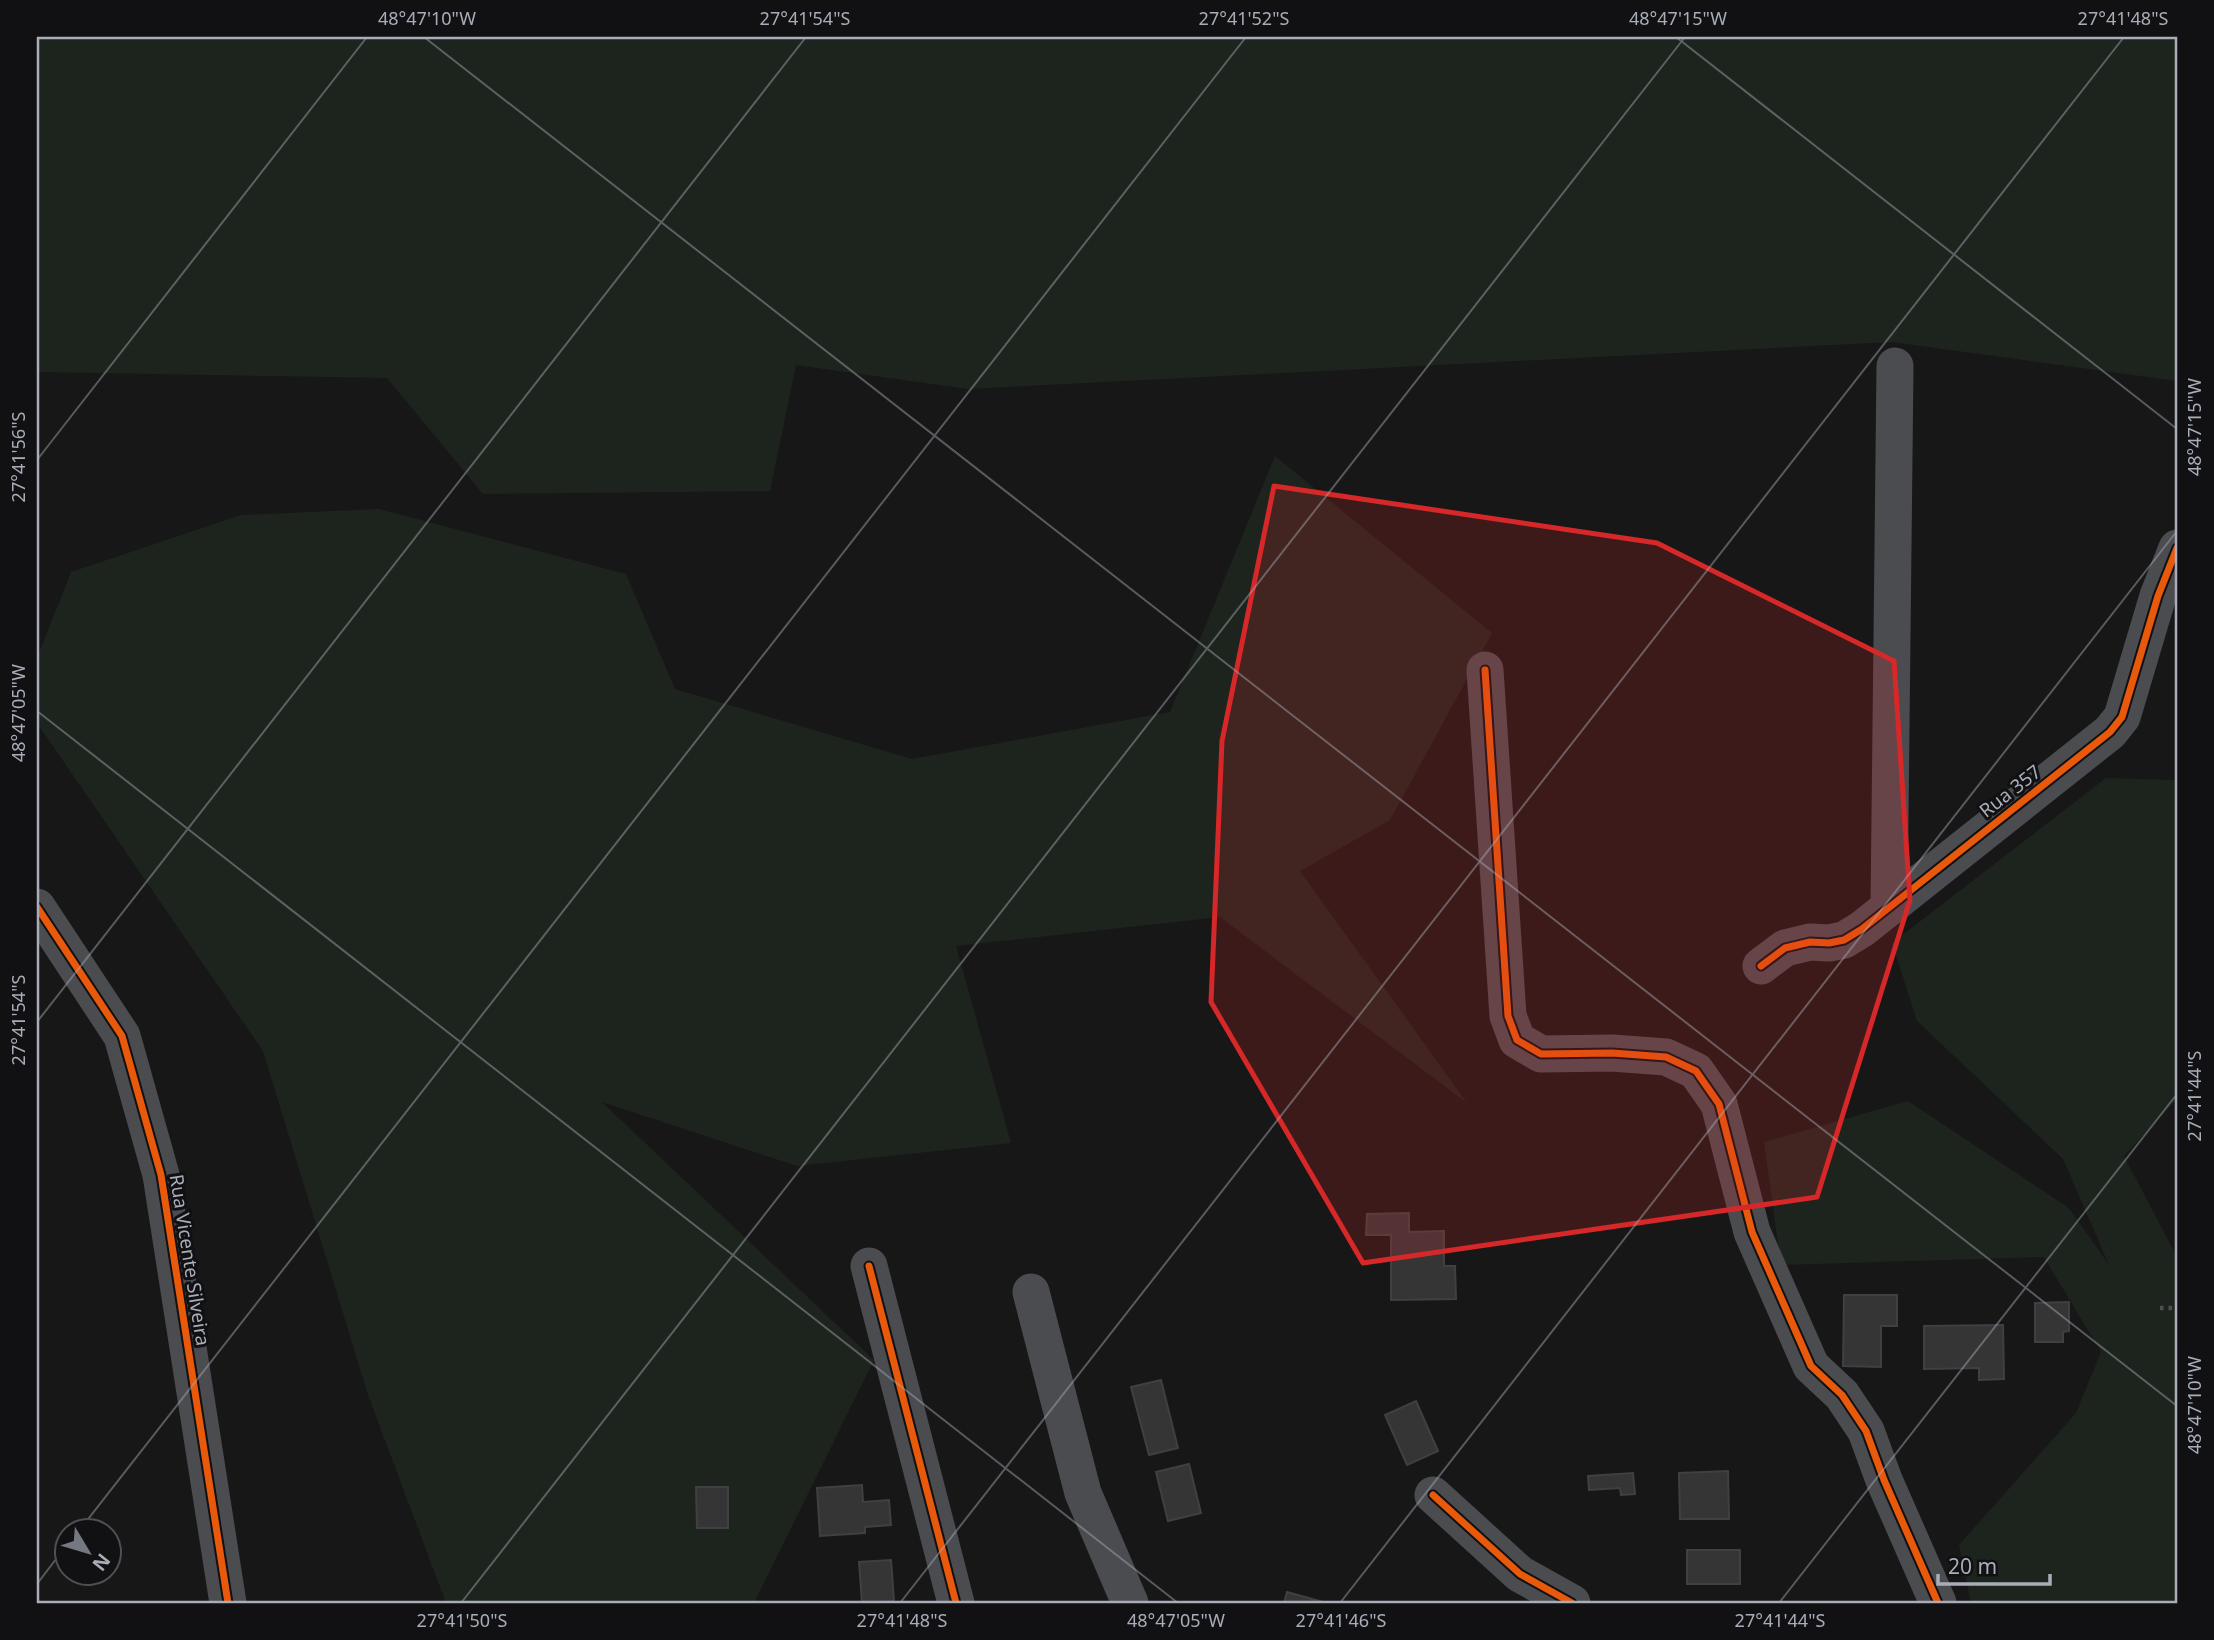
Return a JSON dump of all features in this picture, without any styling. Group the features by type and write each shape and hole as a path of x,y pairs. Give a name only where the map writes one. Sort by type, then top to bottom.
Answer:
{"street":[{"path":"1889,907 1895,366"},
{"name":"Rua 357","path":"1761,966 1785,948 1810,942 1829,943 1844,940 2110,732 2122,717 2158,596 2177,548"},
{"path":"1485,670 1508,1016 1517,1040 1541,1054 1612,1053 1666,1057 1696,1071 1719,1104 1752,1232 1811,1366 1842,1395 1866,1431 1884,1480 1938,1603"},
{"name":"Rua Vicente Silveira","path":"37,907 122,1036 161,1175 228,1603"},
{"path":"869,1266 956,1603"},
{"path":"1031,1292 1083,1493 1130,1603"},
{"path":"1433,1494 1520,1574 1572,1603"}],"path":[{"path":"2160,1308 2177,1308"}],"highlighted area":[{"path":"1274,486 1657,543 1894,661 1910,900 1817,1197 1363,1263 1211,1002 1222,741"}],"shaded area":[{"path":"37,37 2177,37 2177,381 1892,342 968,389 796,365 770,491 483,494 387,378 37,372"},
{"path":"1275,456 1492,633 1390,820 1300,871 1467,1103 1220,917 956,946 1011,1143 797,1166 602,1102 874,1360 756,1599 758,1603 446,1603 368,1395 263,1051 37,723 37,658 71,572 241,515 379,509 626,574 675,689 912,759 1170,712"},
{"path":"2106,778 2177,780 2177,1099 2124,1156 2177,1257 2177,1603 1971,1603 1959,1545 2076,1413 2101,1352 2044,1257 1781,1265 1764,1142 1908,1101 2069,1208 2109,1265 2063,1159 1917,1021 1892,943"}],"building":[{"path":"1409,1213 1409,1232 1444,1231 1444,1266 1455,1266 1456,1299 1391,1300 1391,1235 1366,1235 1367,1214"},
{"path":"1844,1295 1897,1295 1897,1326 1881,1326 1881,1367 1843,1366"},
{"path":"2069,1302 2069,1331 2063,1332 2063,1342 2035,1342 2035,1303"},
{"path":"2003,1325 2004,1379 1979,1380 1979,1368 1924,1369 1924,1326"},
{"path":"1161,1380 1178,1448 1149,1455 1131,1387"},
{"path":"1416,1401 1438,1451 1407,1465 1385,1415"},
{"path":"1189,1464 1201,1513 1168,1521 1156,1472"},
{"path":"1728,1471 1729,1519 1680,1519 1679,1473"},
{"path":"1633,1473 1635,1494 1621,1495 1620,1488 1589,1490 1588,1476"},
{"path":"862,1485 863,1502 889,1500 891,1525 865,1527 865,1533 820,1536 817,1488"},
{"path":"696,1487 728,1487 728,1528 697,1528"},
{"path":"1687,1550 1740,1550 1740,1584 1687,1584"},
{"path":"891,1560 894,1601 862,1603 859,1562"},
{"path":"1287,1592 1323,1602 1323,1603 1284,1603"}],"cycle path":[{"path":"1761,966 1785,948 1810,942 1829,943 1844,940 1862,929 2110,732 2122,717 2158,596 2177,548"},
{"path":"1485,670 1508,1016 1517,1040 1541,1054 1612,1053 1666,1057 1696,1071 1719,1104 1752,1232 1811,1366 1842,1395 1866,1431 1884,1480 1938,1603"},
{"path":"37,907 122,1036 161,1175 228,1603"},
{"path":"869,1266 956,1603"},
{"path":"1433,1495 1520,1574 1572,1603"}]}
